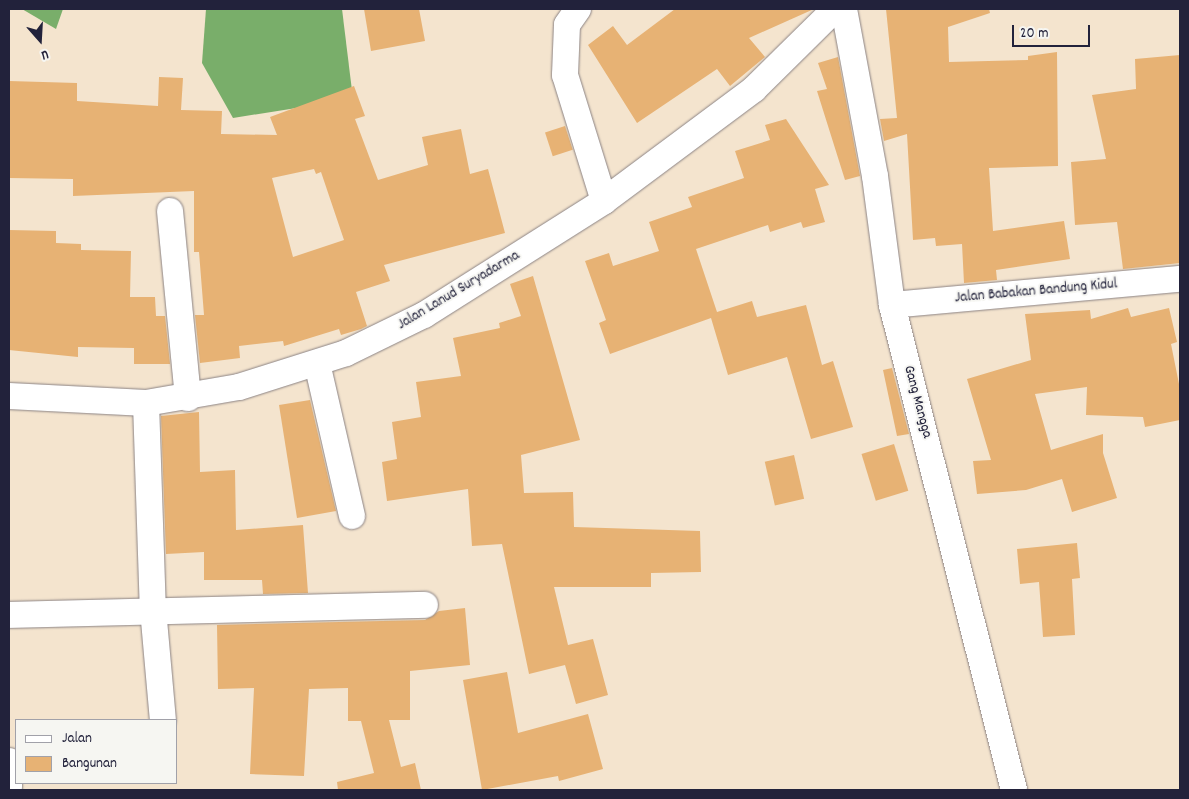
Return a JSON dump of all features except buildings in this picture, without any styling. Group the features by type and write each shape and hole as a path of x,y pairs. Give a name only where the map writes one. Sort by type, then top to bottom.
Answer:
{"street":[{"path":"578,9 567,25 565,75 604,201"},
{"name":"Jalan Lanud Suryadarma","path":"9,396 146,403 188,398 317,363 424,315 604,201 754,89 835,9"},
{"name":"Gang Mangga","path":"844,9 875,176 892,305 1014,790"},
{"path":"170,211 188,398"},
{"name":"Jalan Babakan Bandung Kidul","path":"892,305 1180,279"},
{"path":"317,363 352,516"},
{"path":"146,403 153,609 163,719"},
{"path":"9,615 153,609 425,605"},
{"path":"9,761 9,787"}],"green space":[{"path":"22,9 63,9 56,29"},
{"path":"206,9 342,9 353,99 233,118 202,63"}]}
